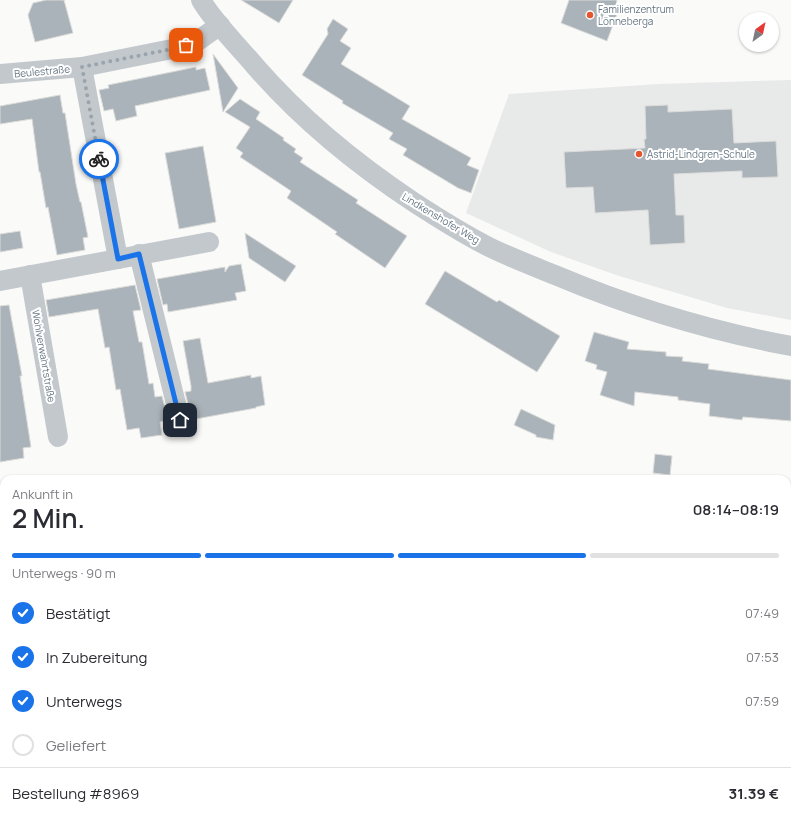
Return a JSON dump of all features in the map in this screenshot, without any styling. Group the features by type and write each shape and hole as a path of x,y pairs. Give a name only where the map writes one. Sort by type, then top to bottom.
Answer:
{"street":[{"name":"Lindkenshofer Weg","path":"202,0 220,25 266,79 311,123 349,156 391,187 446,224 488,246 598,292 646,309 728,333 791,346"},
{"name":"Beulestraße","path":"0,74 82,67 172,49 199,40 220,25"},
{"path":"82,67 118,259"},
{"path":"0,281 30,274 209,242"},
{"path":"139,254 180,420"},
{"name":"Wohlverwahrtstraße","path":"30,274 58,437"}],"shaded area":[{"name":"Astrid-Lindgren-Schule","path":"791,80 791,320 727,308 619,276 551,252 466,213 509,94 658,84"}],"building":[{"path":"46,0 64,0 73,33 35,42 28,15 33,3"},
{"path":"241,0 293,0 279,23"},
{"name":"Familienzentrum Lönneberga","path":"569,0 617,0 616,5 620,6 607,41 561,23"},
{"path":"333,19 348,29 340,41 351,48 341,64 410,106 402,119 471,158 467,165 479,170 471,193 458,188 403,155 407,149 389,139 393,133 342,103 343,101 302,75 328,34 327,29"},
{"path":"213,54 238,88 223,112"},
{"path":"196,67 196,70 205,68 210,90 135,106 137,116 116,121 113,109 104,111 99,90 109,88 108,85"},
{"path":"60,95 63,113 65,113 76,184 88,237 83,238 85,250 57,255 48,207 46,208 39,172 32,119 0,124 0,106"},
{"path":"240,99 260,112 256,119 284,138 283,140 296,149 294,152 303,158 300,162 358,200 356,203 407,236 385,268 335,234 337,232 287,198 291,191 240,157 243,153 236,148 250,127 225,112"},
{"path":"668,105 668,112 732,109 734,143 776,141 778,177 742,178 742,171 674,174 676,215 684,215 685,243 650,245 648,210 595,213 593,187 566,188 564,152 645,148 645,106"},
{"path":"203,146 216,222 179,229 165,153"},
{"path":"20,231 23,248 0,252 0,234"},
{"path":"245,233 296,266 285,282 249,258"},
{"path":"241,264 246,291 235,293 237,300 168,312 167,304 163,305 157,279 225,267 225,272 229,266"},
{"path":"445,271 497,302 499,300 560,336 537,372 425,304"},
{"path":"135,285 141,310 133,311 139,342 142,342 149,384 153,383 155,397 162,396 168,420 160,422 162,435 141,438 139,428 127,430 120,389 116,390 109,347 105,348 98,309 49,317 46,300"},
{"path":"9,305 22,376 20,376 31,447 23,448 24,458 0,462 0,306"},
{"path":"594,332 629,342 627,349 666,352 666,356 683,357 682,361 709,364 708,369 791,380 791,421 743,417 742,420 709,416 710,404 678,400 678,397 635,392 634,406 600,395 607,372 596,369 597,365 585,361"},
{"path":"200,338 208,383 251,375 251,378 261,376 265,405 196,419 196,416 191,416 185,392 191,391 191,386 183,341"},
{"path":"521,409 555,425 553,440 536,437 536,435 514,425"},
{"path":"655,454 672,456 670,475 653,473"}],"way so far":[{"path":"99,159 82,67 186,45"}],"place":[{"name":"Familienzentrum Lönneberga","path":"590,15"},
{"name":"Astrid-Lindgren-Schule","path":"639,154"}],"route":[{"path":"99,159 118,259 139,254 180,420"}]}
